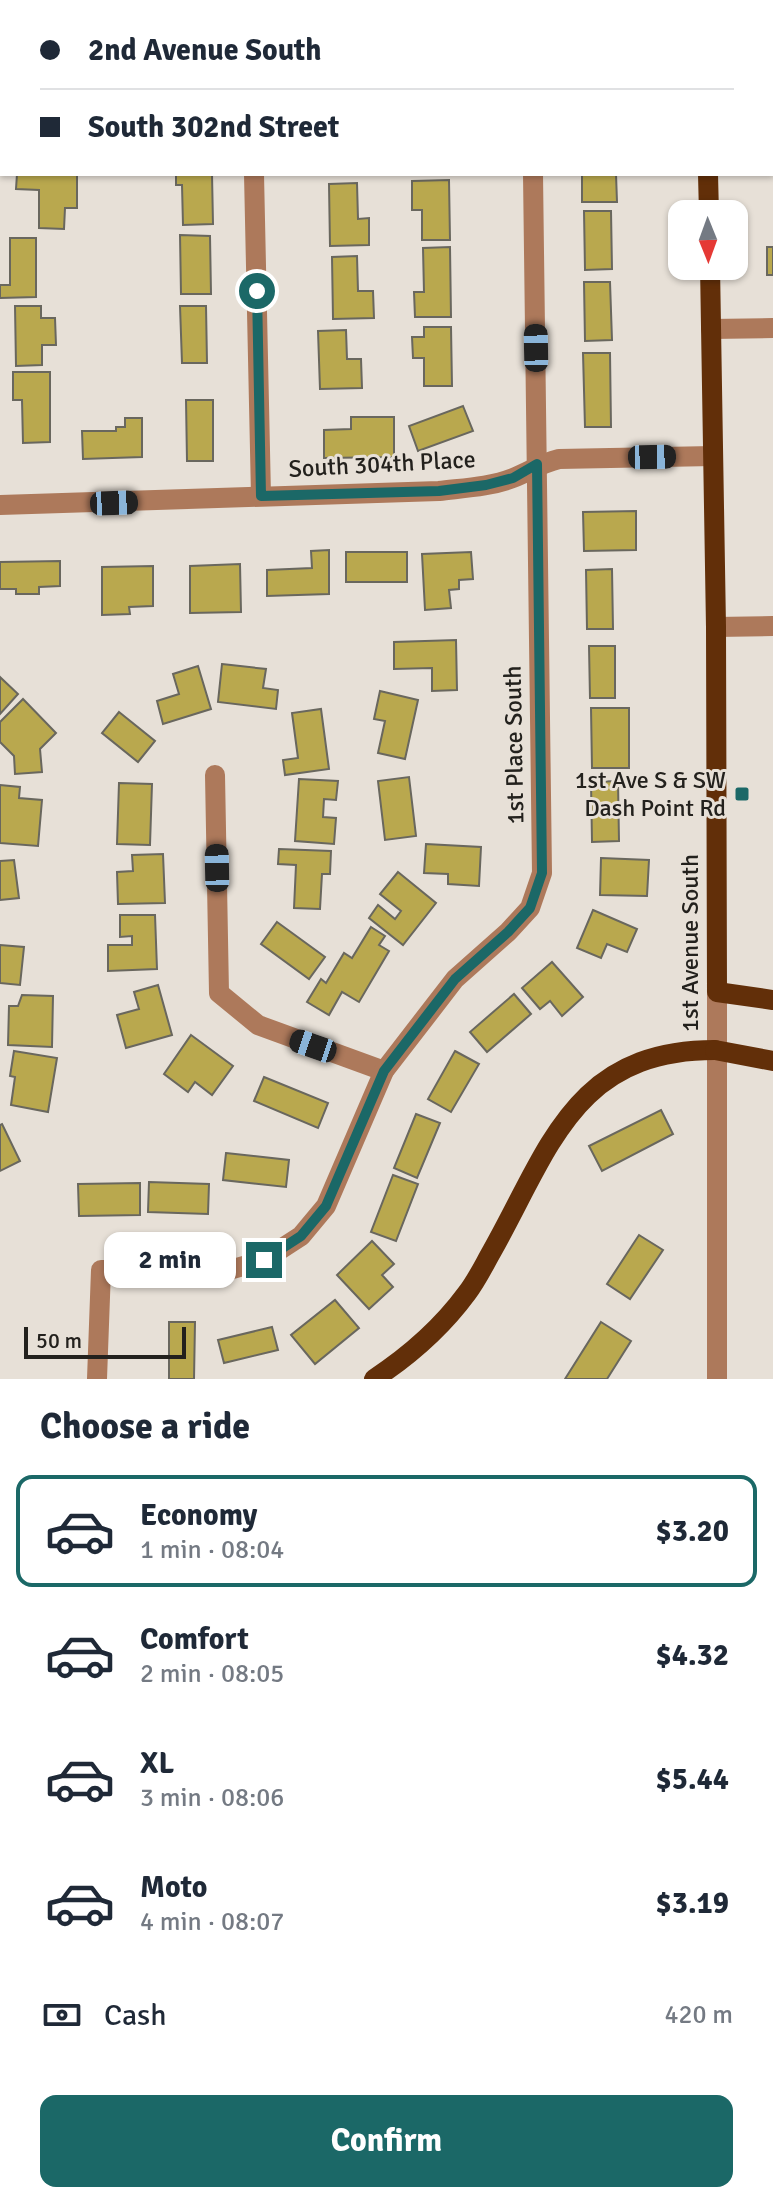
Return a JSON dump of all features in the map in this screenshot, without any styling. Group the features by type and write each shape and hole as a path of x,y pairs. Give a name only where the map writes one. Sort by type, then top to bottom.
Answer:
{"main road":[{"path":"708,176 709,200"},
{"name":"1st Avenue South","path":"710,280 716,627 717,992"},
{"path":"717,992 773,1000"},
{"path":"374,1379 404,1360 468,1292 547,1144 599,1083 623,1068 650,1058 695,1050 715,1050 773,1061"}],"street":[{"path":"254,176 261,496"},
{"name":"1st Place South","path":"97,1379 101,1270 226,1271 264,1260 301,1236 326,1206 384,1071 455,979 530,908 542,873 533,176"},
{"path":"711,329 773,328"},
{"name":"South 304th Place","path":"0,505 439,491 513,478 537,464 559,459 713,456"},
{"path":"716,627 773,626"},
{"path":"215,775 219,993 258,1025 384,1071"},
{"name":"1st Avenue South","path":"717,992 717,1379"}],"building":[{"path":"17,176 77,176 77,208 65,208 64,229 39,228 39,190 16,189"},
{"path":"176,176 212,176 213,224 183,225 182,185 176,185"},
{"path":"582,176 616,176 617,202 582,202"},
{"path":"449,180 450,240 422,240 422,210 412,210 412,181"},
{"path":"357,183 358,219 369,218 369,245 330,246 329,184"},
{"path":"584,211 611,211 612,269 585,270"},
{"path":"180,235 210,236 211,294 181,294"},
{"path":"10,238 36,238 36,297 0,298 0,285 10,285"},
{"path":"450,247 451,317 415,317 414,292 424,292 423,248"},
{"path":"767,247 773,247 773,275 767,275"},
{"path":"357,256 358,291 373,291 374,318 333,319 332,257"},
{"path":"584,282 610,282 612,340 585,341"},
{"path":"15,306 41,306 41,318 55,318 56,345 42,345 42,365 16,366"},
{"path":"180,306 206,306 207,363 182,363"},
{"path":"424,327 451,327 452,386 424,386 424,358 413,358 412,337 424,337"},
{"path":"346,330 347,359 361,359 362,388 320,389 318,331"},
{"path":"583,353 610,353 611,427 585,427"},
{"path":"13,372 50,372 50,442 23,443 22,400 13,400"},
{"path":"186,400 213,400 213,461 187,461"},
{"path":"463,406 473,431 418,451 409,426"},
{"path":"351,417 394,417 394,457 324,458 324,430 351,429"},
{"path":"125,418 142,418 142,457 83,459 82,431 116,431 116,427 125,427"},
{"path":"636,511 636,550 584,551 583,512"},
{"path":"329,550 329,594 267,596 267,570 312,568 311,551"},
{"path":"346,552 407,552 407,582 346,582"},
{"path":"471,552 473,579 459,580 459,589 449,590 451,608 425,610 422,554"},
{"path":"60,561 60,586 39,587 39,594 16,594 16,589 0,589 0,562"},
{"path":"240,564 241,612 190,613 190,566"},
{"path":"153,566 153,606 129,607 130,614 102,615 102,567"},
{"path":"612,569 613,629 587,629 586,570"},
{"path":"456,640 457,690 432,691 432,668 394,669 394,642"},
{"path":"589,646 615,646 615,698 590,698"},
{"path":"222,664 266,669 263,688 278,690 276,709 218,702"},
{"path":"198,666 211,709 163,724 157,701 179,694 173,674"},
{"path":"0,677 18,694 0,714"},
{"path":"380,691 418,700 405,759 378,753 385,721 374,719"},
{"path":"23,699 56,733 40,749 42,772 15,774 14,756 0,742 0,722"},
{"path":"591,708 629,708 629,768 592,768"},
{"path":"321,709 329,769 285,775 283,760 298,758 292,713"},
{"path":"119,712 155,741 138,762 102,733"},
{"path":"409,777 416,836 385,840 378,781"},
{"path":"299,779 338,781 336,800 324,799 323,817 336,818 334,844 295,841"},
{"path":"618,781 619,841 592,842 591,782"},
{"path":"119,783 152,784 150,845 117,844"},
{"path":"0,785 20,787 19,798 42,800 38,846 0,843"},
{"path":"426,844 481,847 479,886 448,884 448,874 424,873"},
{"path":"279,849 331,851 330,874 322,874 320,909 294,908 296,865 278,864"},
{"path":"163,854 165,903 118,904 117,872 133,871 132,855"},
{"path":"601,858 649,860 647,896 600,895"},
{"path":"14,860 19,898 0,900 0,861"},
{"path":"398,872 436,903 403,945 369,918 378,905 395,919 401,911 380,894"},
{"path":"593,910 637,929 627,952 607,944 601,958 577,948"},
{"path":"120,915 155,915 157,969 108,971 108,945 132,945 132,936 120,937"},
{"path":"277,922 325,957 309,979 261,944"},
{"path":"371,927 385,936 379,945 389,951 359,1002 342,992 329,1015 307,1002 321,979 326,983 344,953 352,958"},
{"path":"0,945 24,947 20,985 0,983"},
{"path":"552,962 583,997 562,1016 550,1001 540,1009 522,988"},
{"path":"158,985 172,1035 126,1048 117,1015 139,1009 134,992"},
{"path":"514,994 531,1014 487,1052 470,1032"},
{"path":"22,995 53,996 52,1047 8,1045 9,1006 18,1006"},
{"path":"191,1035 233,1066 212,1095 195,1082 188,1092 164,1074"},
{"path":"14,1051 57,1058 48,1112 11,1105 15,1077 10,1076"},
{"path":"455,1051 479,1064 451,1112 428,1099"},
{"path":"264,1077 328,1103 318,1128 254,1101"},
{"path":"661,1110 673,1134 602,1171 589,1146"},
{"path":"416,1114 440,1123 417,1178 394,1168"},
{"path":"0,1125 20,1161 0,1171"},
{"path":"226,1153 289,1160 286,1187 223,1180"},
{"path":"393,1175 418,1184 396,1241 371,1232"},
{"path":"149,1182 209,1184 208,1214 148,1212"},
{"path":"140,1183 140,1215 79,1216 78,1184"},
{"path":"639,1235 663,1250 630,1299 607,1284"},
{"path":"372,1241 394,1264 382,1275 393,1287 369,1309 337,1275"},
{"path":"335,1300 359,1328 315,1364 291,1335"},
{"path":"169,1322 195,1322 194,1379 169,1379"},
{"path":"601,1322 631,1341 607,1379 565,1379"},
{"path":"272,1327 278,1350 224,1363 218,1340"}],"place":[{"name":"1st Ave S & SW Dash Point Rd","path":"742,794"}],"route":[{"path":"257,291 261,496 439,491 513,478 537,464 542,873 530,908 455,979 384,1071 326,1206 301,1236 264,1260"}]}
